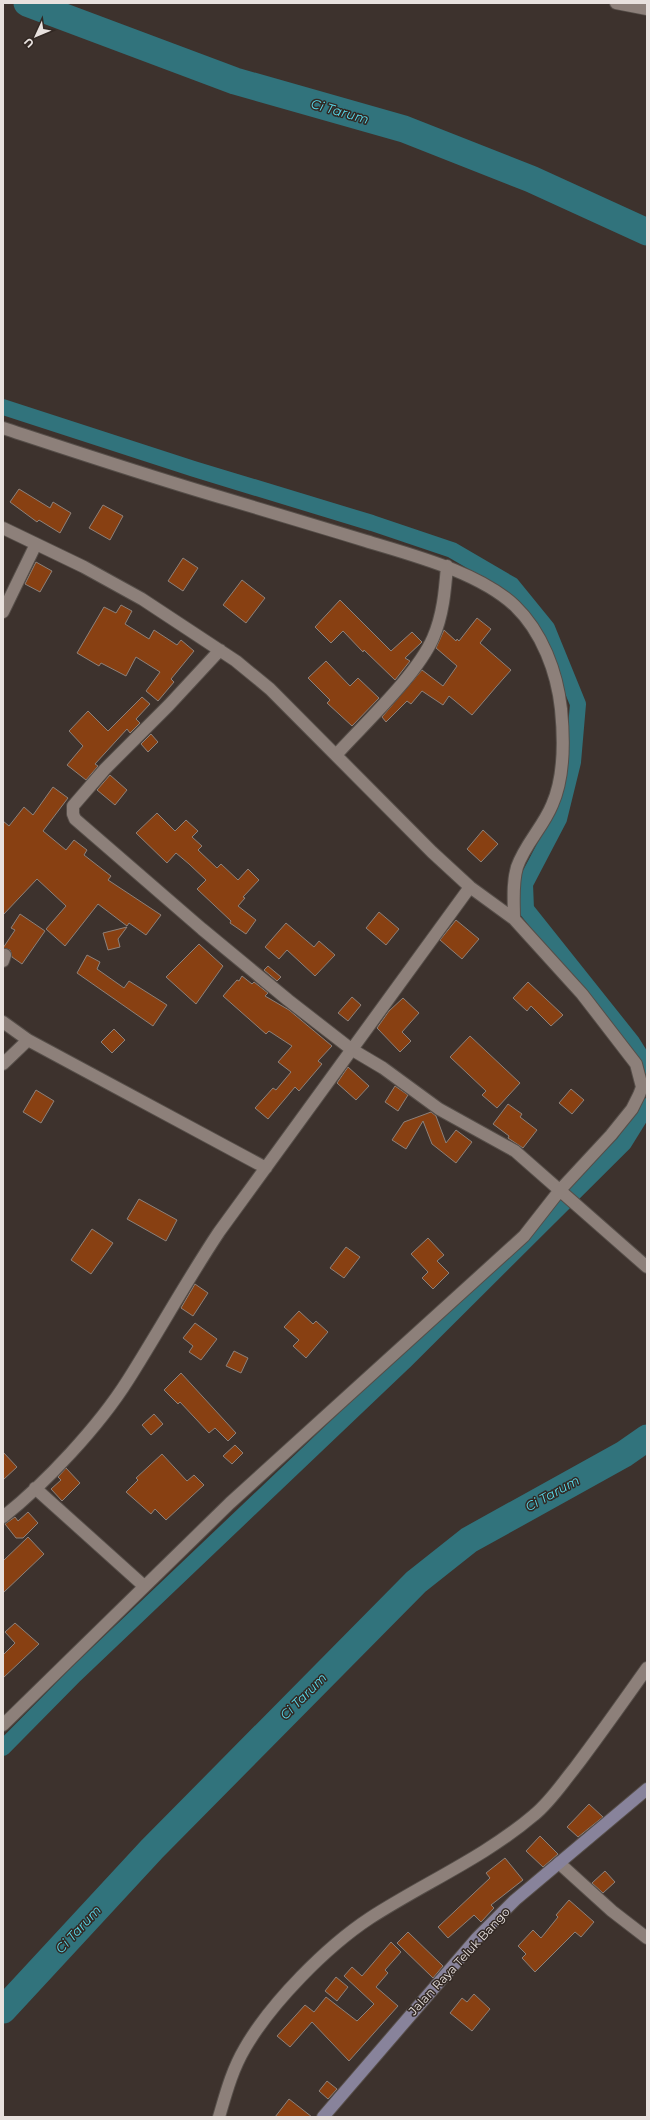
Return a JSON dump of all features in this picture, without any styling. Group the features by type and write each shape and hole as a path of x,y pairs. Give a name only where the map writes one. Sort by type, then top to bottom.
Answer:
{"main road":[{"name":"Jalan Raya Teluk Bango","path":"323,2117 477,1938 515,1900 647,1789"}],"street":[{"path":"616,3 647,9"},
{"path":"3,428 208,494 447,566 493,590 514,605 527,621 552,665 560,706 562,762 559,782 552,805 518,866 513,889 514,919"},
{"path":"3,528 84,567 142,599 220,650 270,689 432,852 470,886 514,919 582,994 636,1064 642,1087 639,1095 623,1121 560,1190 524,1236 230,1503 3,1725"},
{"path":"3,612 36,544"},
{"path":"336,755 418,664 433,638 443,606 447,566"},
{"path":"220,650 169,705 105,769 73,806 73,814 75,819 196,924 288,1000 351,1049 383,1068 439,1109 515,1151 647,1266"},
{"path":"3,1517 35,1488 80,1442 104,1413 127,1381 202,1258 351,1049 470,886"},
{"path":"3,1022 28,1040 266,1168"},
{"path":"3,1064 28,1040"},
{"path":"35,1488 144,1586"},
{"path":"219,2117 231,2077 245,2048 289,1990 341,1940 369,1919 468,1862 535,1814 550,1800 602,1733 647,1668"},
{"path":"559,1863 612,1912 647,1938"}],"building":[{"path":"19,489 50,508 53,502 71,513 60,533 39,520 37,522 10,502"},
{"path":"103,505 123,516 110,540 89,528"},
{"path":"183,558 198,568 183,591 168,581"},
{"path":"36,562 52,571 40,592 25,584"},
{"path":"242,580 265,598 246,623 223,605"},
{"path":"340,600 391,651 412,632 422,642 405,658 410,661 395,680 364,650 363,652 343,631 331,643 315,627"},
{"path":"121,605 132,611 125,624 149,639 154,630 177,645 181,640 194,651 171,679 174,682 158,701 146,691 160,672 136,657 126,676 101,663 99,666 77,653 104,607 116,613"},
{"path":"477,618 491,629 480,643 511,670 472,715 449,696 443,705 422,691 411,704 407,701 386,722 382,717 422,670 443,686 457,666 436,648 444,630 456,641 457,639 459,641"},
{"path":"326,661 350,686 358,678 379,698 352,726 327,703 330,700 308,678"},
{"path":"142,697 150,704 136,719 140,723 130,733 127,729 95,764 98,766 86,780 67,765 83,746 69,731 88,711 108,731"},
{"path":"151,734 158,742 148,752 141,744"},
{"path":"110,775 127,790 115,805 97,790"},
{"path":"53,787 68,798 43,831 66,850 74,840 87,850 84,855 111,876 108,880 161,915 146,935 129,923 127,926 98,904 65,946 46,929 66,906 37,879 3,915 3,821 9,826 24,807 33,815"},
{"path":"157,813 175,831 186,820 198,831 192,837 202,846 198,850 217,868 221,864 238,880 248,869 259,880 243,897 245,898 238,906 256,920 246,934 230,923 231,921 197,889 206,880 189,864 176,853 167,863 136,833"},
{"path":"483,830 498,844 481,862 467,849"},
{"path":"379,912 399,929 386,945 366,928"},
{"path":"20,914 45,931 22,964 12,957 10,950 3,948 15,930 11,928"},
{"path":"456,920 479,939 462,959 440,940"},
{"path":"286,923 314,947 319,941 335,955 315,976 287,950 279,959 265,947"},
{"path":"127,927 118,939 120,947 108,950 103,933"},
{"path":"199,944 223,966 196,1004 166,977"},
{"path":"87,955 100,962 97,969 124,988 129,981 167,1005 153,1026 77,973"},
{"path":"268,966 281,977 277,981 264,970"},
{"path":"242,976 252,984 254,982 268,993 265,996 289,1010 332,1046 318,1061 322,1064 299,1091 295,1087 268,1119 255,1108 273,1088 276,1090 291,1072 278,1062 292,1046 269,1031 266,1034 223,996 237,980 239,981"},
{"path":"528,982 563,1015 551,1026 531,1006 527,1011 513,998"},
{"path":"352,997 361,1005 348,1021 338,1013"},
{"path":"403,998 419,1013 402,1032 411,1041 400,1052 377,1028 389,1011"},
{"path":"114,1029 125,1040 112,1053 101,1042"},
{"path":"470,1036 520,1083 497,1108 482,1095 486,1091 450,1057"},
{"path":"348,1067 369,1086 356,1100 337,1083"},
{"path":"395,1086 408,1095 398,1111 385,1102"},
{"path":"571,1089 584,1100 572,1114 559,1103"},
{"path":"36,1090 54,1101 41,1123 23,1112"},
{"path":"508,1104 522,1114 520,1117 537,1130 523,1148 508,1138 509,1136 493,1124"},
{"path":"431,1112 436,1116 446,1143 456,1130 472,1142 456,1163 432,1144 423,1121 406,1149 392,1140 404,1122"},
{"path":"139,1199 177,1220 166,1241 127,1219"},
{"path":"92,1229 113,1243 91,1274 71,1260"},
{"path":"428,1238 444,1255 437,1261 449,1273 433,1289 422,1278 428,1272 411,1254"},
{"path":"346,1247 360,1257 344,1278 330,1268"},
{"path":"195,1284 208,1293 193,1316 181,1308"},
{"path":"299,1311 313,1324 316,1321 328,1332 306,1358 293,1346 299,1340 284,1327"},
{"path":"195,1323 217,1339 201,1360 189,1352 193,1346 183,1338"},
{"path":"234,1351 248,1358 241,1373 226,1366"},
{"path":"181,1373 236,1433 228,1441 215,1428 209,1433 180,1402 178,1404 164,1390"},
{"path":"154,1414 163,1424 151,1435 142,1425"},
{"path":"235,1445 243,1453 232,1464 223,1456"},
{"path":"3,1452 17,1467 3,1480"},
{"path":"162,1454 187,1481 194,1475 204,1485 166,1520 155,1509 151,1514 126,1492 138,1480 136,1478"},
{"path":"66,1468 80,1483 62,1501 51,1489 61,1480 58,1477"},
{"path":"28,1512 38,1523 23,1538 16,1538 5,1524 15,1517 18,1521"},
{"path":"28,1537 44,1554 3,1593 3,1561"},
{"path":"15,1623 39,1644 3,1678 3,1655 15,1643 5,1632"},
{"path":"589,1804 603,1817 578,1837 567,1827"},
{"path":"540,1836 558,1854 543,1867 526,1851"},
{"path":"505,1858 523,1880 491,1905 494,1908 481,1922 474,1915 448,1938 438,1927 490,1878 486,1873"},
{"path":"605,1871 615,1882 603,1893 592,1883"},
{"path":"569,1900 594,1922 581,1937 575,1932 535,1972 522,1958 526,1954 518,1946 533,1930 541,1938 558,1917 556,1915"},
{"path":"408,1932 443,1966 433,1978 397,1943"},
{"path":"391,1942 401,1952 385,1970 388,1973 376,1987 398,2006 349,2061 312,2022 290,2047 277,2036 305,2005 314,2012 326,1997 357,2021 374,2004 344,1976 352,1967 362,1976"},
{"path":"336,1977 348,1987 337,2001 325,1991"},
{"path":"474,1994 490,2009 472,2031 450,2013 462,1998 467,2002"},
{"path":"327,2081 337,2089 328,2099 319,2091"},
{"path":"289,2099 312,2117 275,2117"}],"waterway":[{"name":"Ci Tarum","path":"27,3 235,81 404,129 531,179 647,232"},
{"path":"3,407 194,469 372,523 452,550 512,585 547,628 578,704 573,762 559,819 525,884 526,909 632,1042 647,1066"},
{"path":"3,1748 75,1675 404,1362 624,1143 647,1106"},
{"name":"Ci Tarum","path":"3,2010 152,1849 416,1582 469,1540 624,1454 647,1438"}]}
